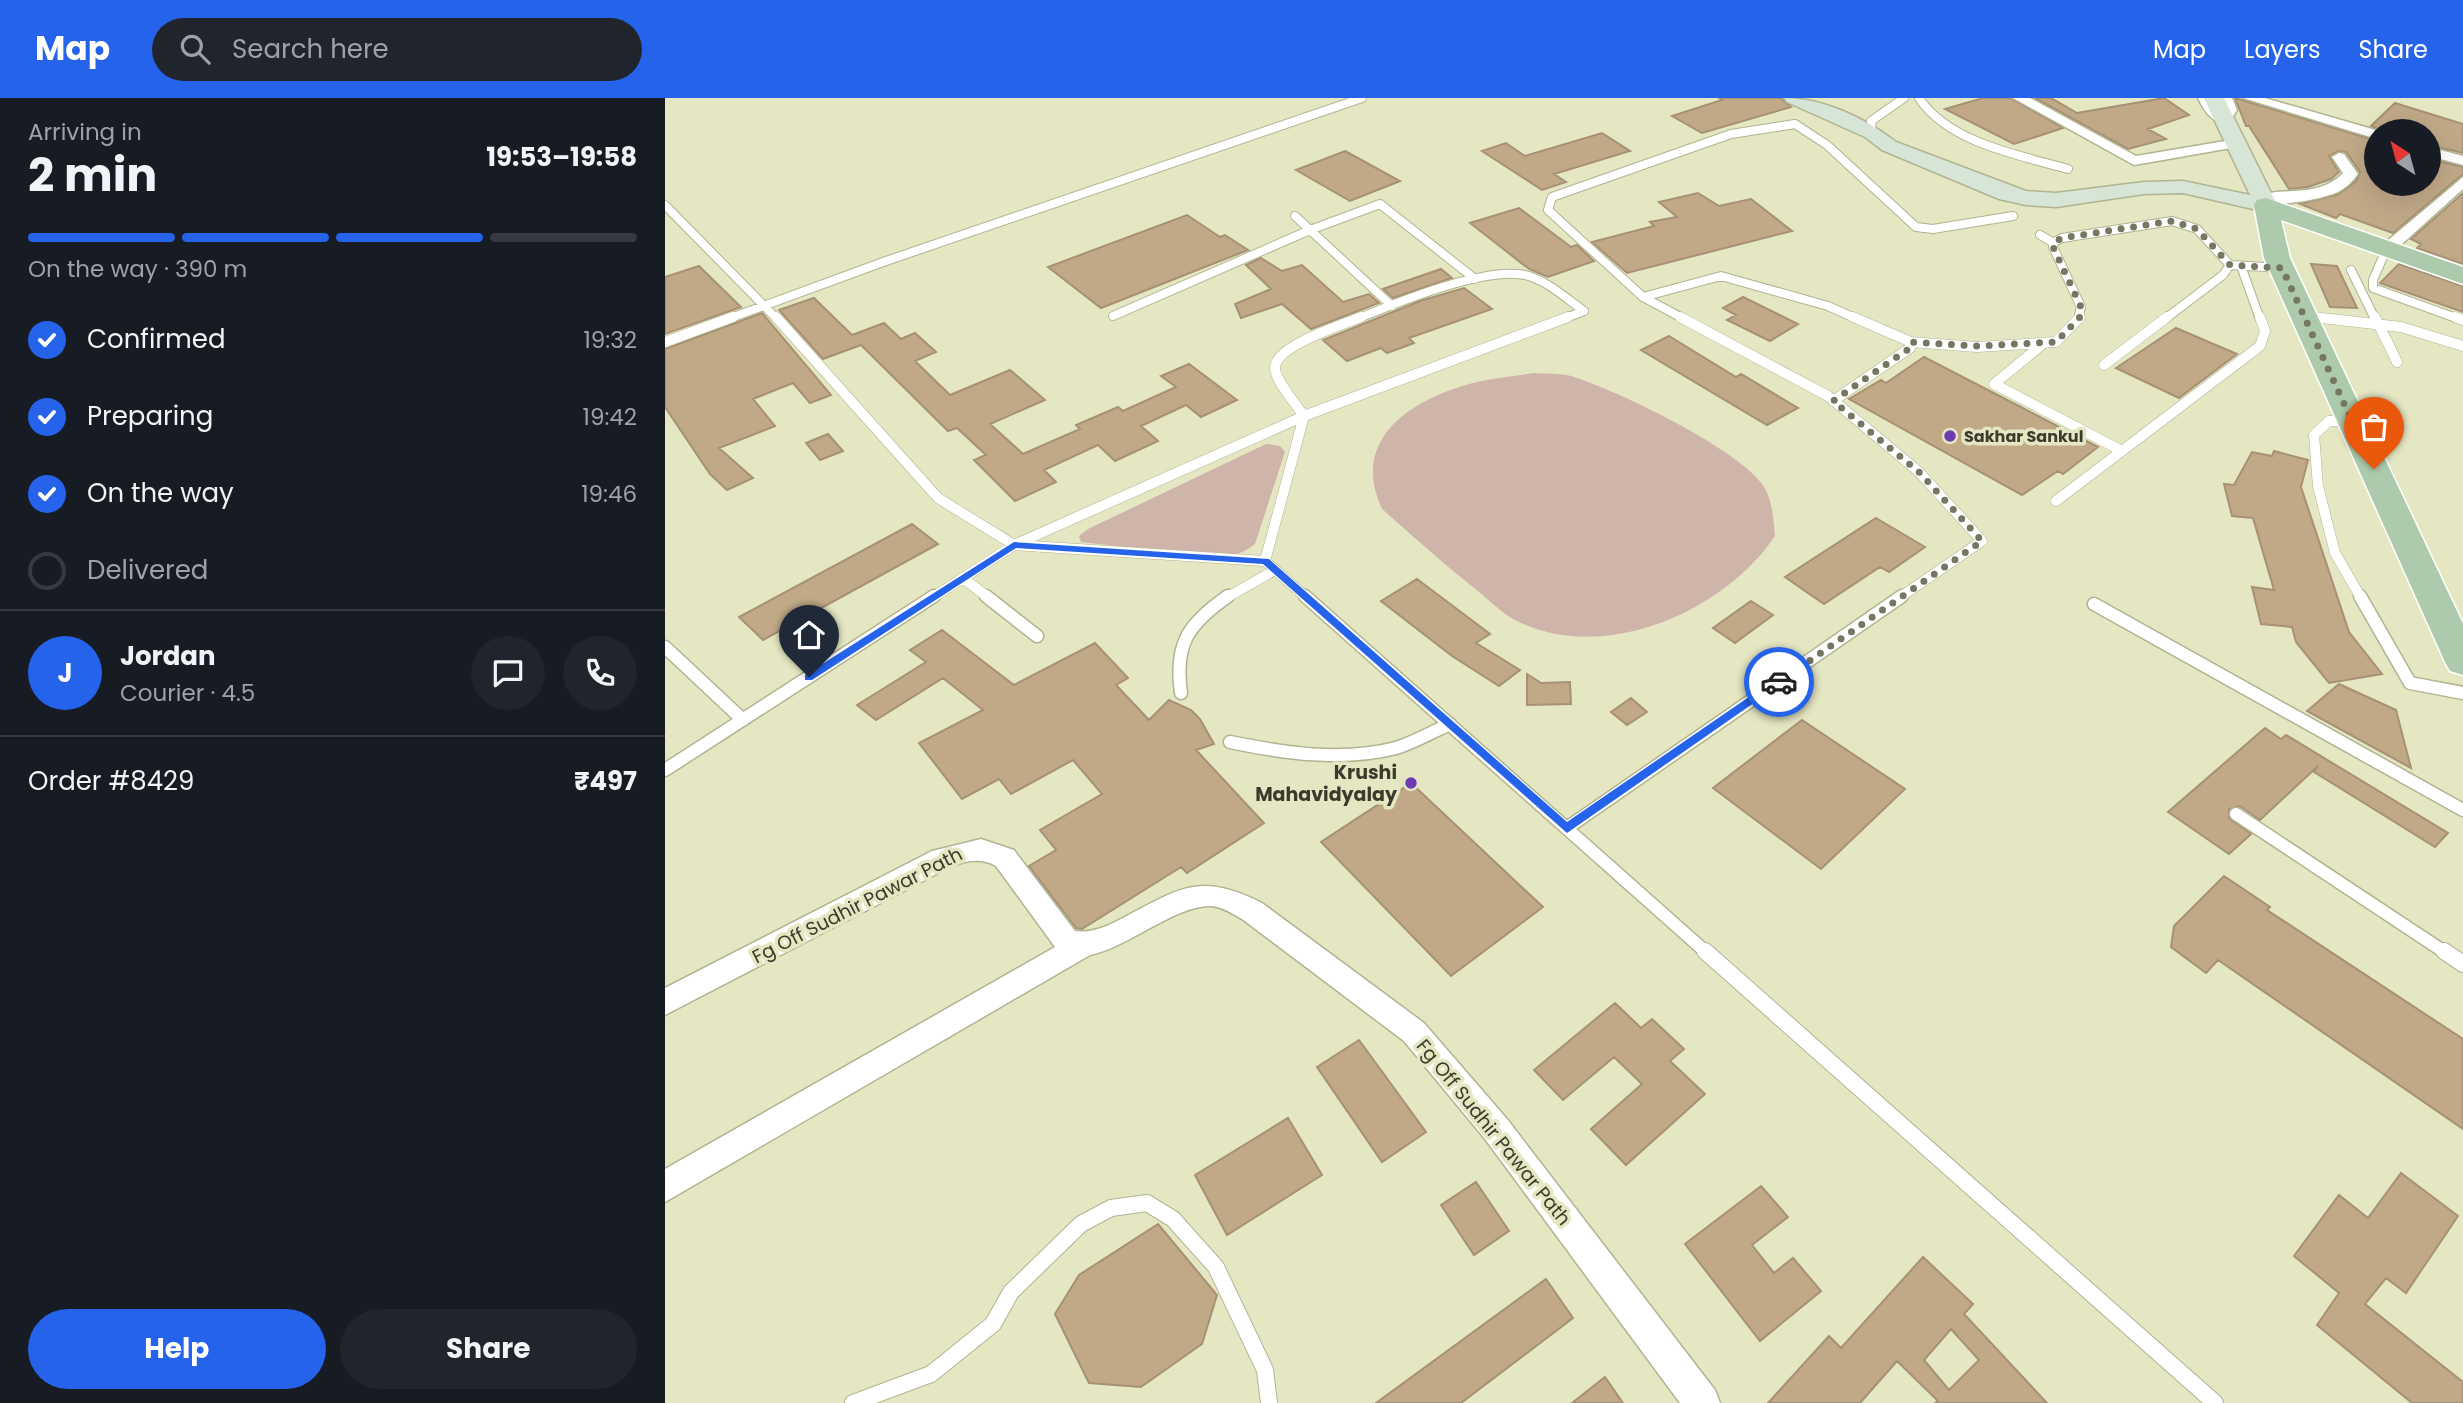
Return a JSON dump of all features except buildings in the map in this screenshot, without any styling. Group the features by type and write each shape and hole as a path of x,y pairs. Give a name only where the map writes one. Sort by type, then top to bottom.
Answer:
{"main road":[{"path":"1794,98 1872,133 1889,146 2007,194 2056,200 2144,188 2204,189 2463,276"},
{"path":"2217,105 2267,212 2282,268 2303,316 2463,662"}],"street":[{"path":"2020,98 2134,161 2237,143"},
{"path":"2250,98 2364,131"},
{"path":"2441,155 2463,161"},
{"path":"2267,212 2341,187 2351,174 2339,157"},
{"path":"2386,250 2463,181"},
{"name":"Fg Off Sudhir Pawar Path","path":"665,1002 941,859 971,848 992,849 1005,858 1067,942 1080,946 1099,941 1185,901 1207,895 1227,898 1252,911 1414,1032 1496,1129 1702,1403"},
{"path":"665,1186 1080,946"}],"lane":[{"path":"665,342 1231,141 1362,98"},
{"path":"1872,133 1871,121 1904,98"},
{"path":"1919,98 1925,109 1977,141 2069,169"},
{"path":"1567,828 1982,541 1919,472 1833,401 1643,297 1548,210 1548,202 1552,197 1731,134 1795,124 1827,145 1912,225 1922,229 2013,216"},
{"path":"1113,316 1310,230 1380,204 1475,279"},
{"path":"665,205 765,305 938,498 1014,545 1270,565 2214,1403"},
{"path":"1295,216 1392,306"},
{"path":"2054,243 2062,238 2172,221 2197,229 2230,265 2282,268"},
{"path":"1643,297 1721,276 1828,306 1911,342 1977,346 2056,342 2081,316 2081,307 2054,243 2040,235"},
{"path":"2386,250 2373,280 2374,288 2463,320"},
{"path":"2104,365 2223,275 2230,265"},
{"path":"2056,501 2260,346 2265,331 2241,266"},
{"path":"2351,270 2397,362"},
{"path":"665,770 1014,545 1304,416 1584,311 1535,278 1522,274 1475,279 1392,306 1286,349 1276,360 1275,372 1304,416 1270,565 1226,596 1188,632 1178,662 1181,693"},
{"path":"2303,316 2380,325 2443,338 2463,346"},
{"path":"1833,401 1910,348 1911,342"},
{"path":"2044,343 1994,384 2122,451"},
{"path":"2352,421 2329,421 2314,435 2318,486 2335,553 2410,683 2463,693"},
{"path":"963,578 1037,636"},
{"path":"2094,604 2463,810"},
{"path":"665,647 743,720"},
{"path":"1230,741 1273,751 1343,755 1395,747 1450,724"},
{"path":"2236,814 2463,964"},
{"path":"853,1403 931,1374 993,1324 1011,1292 1081,1224 1111,1208 1147,1203 1173,1219 1216,1267 1265,1370 1269,1403"}],"shaded area":[{"path":"1533,373 1567,375 1591,383 1673,421 1727,453 1748,469 1766,490 1772,509 1775,536 1752,564 1725,588 1692,608 1657,624 1621,634 1584,637 1547,632 1513,619 1382,509 1374,485 1374,463 1380,444 1391,427 1426,401 1469,384"},
{"path":"1266,444 1280,446 1285,452 1255,544 1245,551 1212,557 1081,542 1079,536 1088,529"}],"way so far":[{"path":"1779,682 1982,541 1919,472 1833,401 1910,348 1911,342 1977,346 2056,342 2081,316 2081,307 2053,247 2054,242 2062,238 2172,221 2197,229 2230,265 2282,268 2374,469"}],"place":[{"name":"Sakhar Sankul","path":"1950,436"},
{"name":"Krushi Mahavidyalay","path":"1411,783"}],"route":[{"path":"809,677 1014,545 1265,561 1567,828 1779,682"}]}
